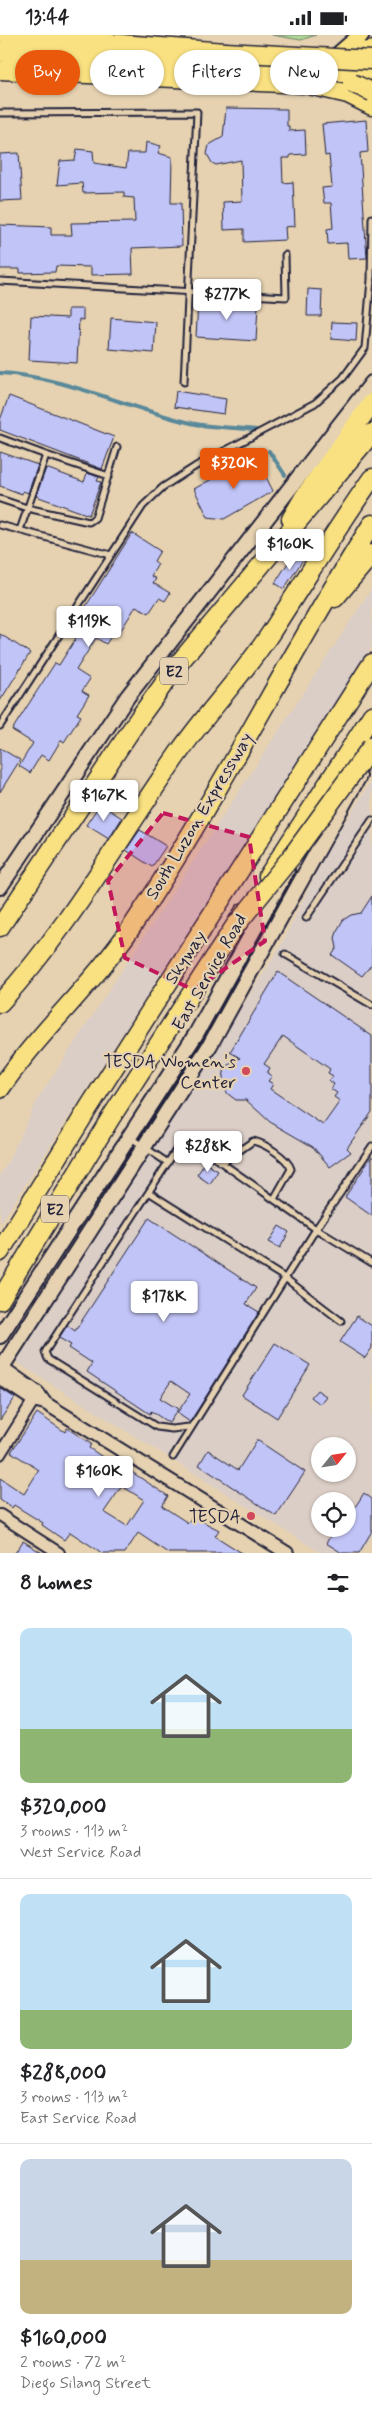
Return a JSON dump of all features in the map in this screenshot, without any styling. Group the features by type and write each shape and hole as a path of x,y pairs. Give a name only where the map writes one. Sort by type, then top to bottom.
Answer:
{"highway":[{"path":"6,35 286,56 372,60"},
{"path":"0,52 308,67 362,75 372,79"},
{"path":"0,62 303,75 352,83 372,91"},
{"path":"0,70 305,84 348,94 372,106"},
{"path":"281,545 304,497 372,403"},
{"name":"E2","path":"0,927 134,726 180,663 281,545 372,433"},
{"path":"0,1003 49,945 126,835 181,750 234,684 372,479"},
{"name":"South Luzon Expressway","path":"0,1089 16,1065 91,981 132,927 178,854 328,594 372,524"},
{"path":"306,633 372,554"},
{"name":"Skyway","path":"0,1252 89,1107 372,663"},
{"name":"Skyway","path":"0,1299 110,1119 372,715"},
{"path":"237,924 292,856 372,745"}],"main road":[{"path":"339,54 360,35"},
{"path":"0,43 322,57 372,49"},
{"path":"0,70 270,80"},
{"path":"338,86 372,91"},
{"path":"338,87 372,106"},
{"path":"0,887 128,696 372,383"},
{"name":"East Service Road","path":"0,1336 196,1034 372,719"},
{"name":"East Service Road","path":"0,1370 210,1045 372,754"},
{"path":"265,912 278,921"}],"street":[{"path":"0,1370 39,1399 287,1553"},
{"path":"0,1454 39,1399"},
{"path":"0,1515 59,1553"}],"lane":[{"path":"0,113 197,112 184,382"},
{"path":"0,726 143,506 163,487 196,466 316,403 343,378 365,347 371,280 372,218"},
{"path":"0,281 286,297 285,255"},
{"path":"0,438 109,476"},
{"path":"0,499 27,509 89,522 95,518 118,447"},
{"path":"20,530 46,455"},
{"path":"0,525 111,555"},
{"path":"306,918 372,820"},
{"path":"285,954 372,1005"},
{"path":"129,1136 168,1163"},
{"path":"222,1163 253,1141 259,1142 286,1161 291,1169 274,1199"},
{"path":"173,1457 190,1427 316,1229 372,1146"},
{"path":"190,1427 172,1429 157,1427 48,1359 45,1351 150,1193 176,1150 189,1147 202,1149 316,1229 372,1263"},
{"path":"150,1193 285,1278 340,1321"}],"highlighted area":[{"path":"163,813 249,837 265,941 194,990 125,958 108,881"}],"shaded area":[{"path":"372,588 372,647 0,1224 0,1175 37,1100"},
{"path":"372,780 372,1536 361,1553 321,1553 16,1362 280,947 327,850"}],"green space":[{"path":"272,35 316,35 301,40"}],"building":[{"path":"226,108 287,109 287,126 289,126 289,131 305,130 306,154 290,155 290,158 282,158 283,183 293,182 295,226 285,227 286,240 244,242 244,229 224,230 223,202 242,201 241,160 216,165 212,163 207,154 209,145 223,137"},
{"path":"366,120 368,152 360,153 367,258 348,259 347,243 328,244 327,229 333,228 331,203 324,203 322,188 332,187 329,155 325,156 322,124"},
{"path":"146,142 161,146 158,153 172,157 171,203 181,203 182,246 132,248 133,274 91,275 91,267 56,266 55,272 20,273 20,269 0,269 0,225 51,227 51,235 72,235 71,223 135,222 134,198 124,197 124,192 83,193 82,183 57,185 60,161 75,160 77,149 93,151 94,163 126,168 128,153 145,153"},
{"path":"19,153 22,200 0,201 0,154"},
{"path":"308,289 322,290 321,316 307,316"},
{"path":"198,302 258,306 256,341 196,337"},
{"path":"68,309 83,309 83,320 79,319 77,363 29,360 31,316 68,318"},
{"path":"111,318 156,322 154,353 109,349"},
{"path":"332,322 357,323 356,341 331,339"},
{"path":"176,391 226,399 224,414 174,407"},
{"path":"9,396 114,437 102,469 0,430 0,420"},
{"path":"0,452 38,465 28,493 23,491 22,494 0,486"},
{"path":"247,459 258,461 273,491 224,519 208,517 194,489"},
{"path":"46,468 84,482 87,473 99,477 97,481 101,482 89,515 36,496"},
{"path":"132,533 160,551 154,561 158,564 151,576 156,579 153,583 170,593 165,601 159,598 149,613 136,606 118,635 114,632 106,644 96,638 76,670 90,679 82,691 89,695 77,714 81,716 64,742 61,740 49,760 41,755 30,773 19,766 33,743 12,730 55,663 59,665 76,638 69,633"},
{"path":"295,552 304,558 284,589 275,583"},
{"path":"0,634 30,653 0,701"},
{"path":"0,748 20,760 0,792"},
{"path":"100,804 122,818 109,839 86,825"},
{"path":"140,830 166,846 152,867 126,850"},
{"path":"372,896 372,964 362,976 332,955 337,948 335,938 343,920 351,915 361,913"},
{"name":"TESDA Women's Center","path":"278,972 372,1036 372,1112 347,1148 351,1152 330,1167 313,1147 270,1122 246,1100 236,1100 228,1094 222,1084 225,1067 240,1058 230,1052","holes":["283,1036 330,1069 328,1073 333,1076 329,1081 334,1084 331,1089 337,1093 334,1097 340,1101 323,1125 270,1089 273,1084 268,1081 272,1076 267,1073 270,1068 264,1064"]},
{"path":"372,1156 372,1216 345,1197"},
{"path":"205,1163 218,1171 210,1184 197,1175"},
{"path":"149,1218 256,1288 246,1304 259,1312 190,1422 177,1413 190,1394 171,1381 160,1398 178,1409 169,1423 151,1411 150,1414 87,1372 92,1363 69,1348 71,1345 59,1338 67,1325 75,1331"},
{"path":"279,1226 289,1232 280,1248 269,1242"},
{"path":"357,1316 372,1326 372,1348 365,1358 340,1342"},
{"path":"275,1343 310,1365 277,1418 242,1395"},
{"path":"0,1388 15,1398 0,1420"},
{"path":"317,1390 326,1396 320,1404 311,1397"},
{"path":"37,1413 65,1432 67,1428 91,1444 89,1448 116,1466 118,1463 168,1496 162,1506 188,1523 192,1516 219,1530 215,1536 242,1553 168,1553 138,1533 125,1553 102,1553 70,1532 64,1540 42,1525 43,1523 14,1505 12,1508 0,1500 0,1478 24,1494 39,1470 11,1452","holes":["122,1486 144,1500 127,1526 104,1512"]},
{"path":"257,1440 305,1472 276,1516 199,1465 208,1450 238,1470"},
{"path":"364,1493 372,1499 372,1531 359,1553 342,1553 326,1543 330,1537 356,1537 356,1506"},
{"path":"23,1541 42,1553 15,1553"}],"waterway":[{"path":"0,373 24,375 72,386 191,423 256,430"},
{"path":"269,451 285,475"}],"place":[{"name":"TESDA Women's Center","path":"246,1071"},
{"name":"TESDA","path":"251,1516"}]}
